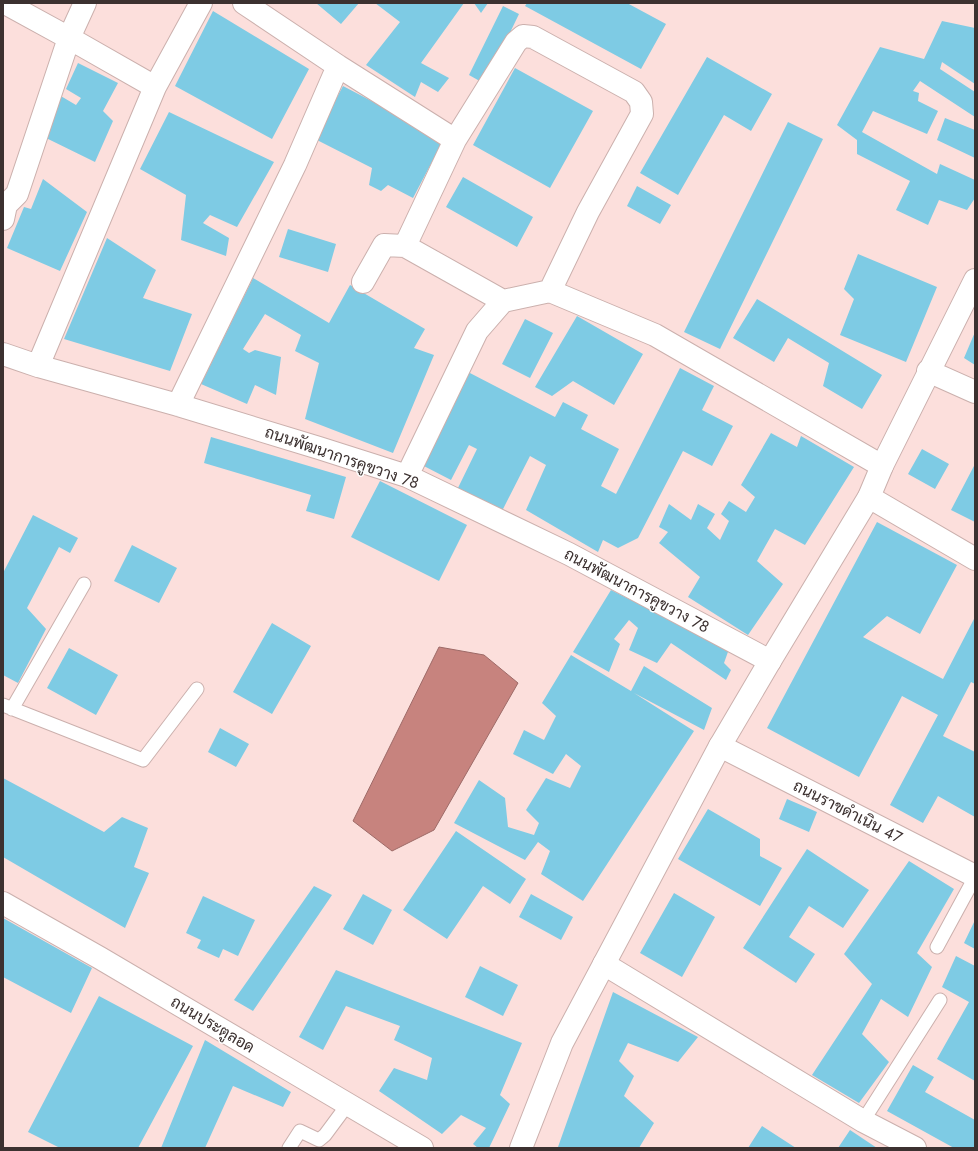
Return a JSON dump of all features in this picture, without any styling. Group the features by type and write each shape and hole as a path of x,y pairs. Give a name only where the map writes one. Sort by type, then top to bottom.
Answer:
{"street":[{"path":"5,3 155,87"},
{"path":"4,209 17,194 69,38 85,3"},
{"path":"38,366 155,87 201,3"},
{"path":"244,3 338,66 455,140"},
{"path":"405,246 455,140 516,42 523,36 533,37 634,92 641,102 642,114 588,212 550,291"},
{"path":"178,405 295,165 338,66"},
{"path":"363,282 384,246 405,246 503,301"},
{"path":"521,1148 562,1043 720,746 869,497 882,466 928,371 975,280"},
{"path":"407,476 477,331 503,301 550,291 656,335 882,466"},
{"name":"ถนนพัฒนาการคูขวาง 78","path":"3,354 38,366 178,405 407,476 569,554 770,661"},
{"path":"928,371 975,392"},
{"path":"869,497 975,559"},
{"name":"ถนนราขดำเนิน 47","path":"720,746 975,877"},
{"name":"ถนนประตูลอด","path":"3,903 100,958 422,1148"},
{"path":"604,964 863,1121 915,1148"}],"lane":[{"path":"84,584 8,707 143,760 197,689"},
{"path":"937,947 975,877"},
{"path":"863,1121 940,1000"},
{"path":"290,1148 300,1131 319,1140 325,1135 348,1104"}],"shaded area":[{"path":"439,647 484,655 518,683 434,830 392,851 353,821"}],"building":[{"path":"316,3 359,3 341,24"},
{"path":"375,3 464,3 421,63 449,78 438,92 421,82 415,97 366,65 400,22"},
{"path":"474,3 488,3 481,13"},
{"path":"527,3 627,3 666,24 641,69 525,6"},
{"path":"503,6 519,14 485,84 469,75"},
{"path":"213,11 309,69 272,139 175,86"},
{"path":"942,21 975,28 975,84 942,62 940,69 975,92 975,117 920,81 913,91 919,93 918,101 938,111 927,134 873,111 862,132 937,174 940,164 975,180 975,198 967,210 939,200 928,225 896,210 910,181 857,154 857,140 837,125 880,47 924,59"},
{"path":"707,57 772,94 751,131 724,115 678,195 640,173"},
{"path":"78,63 118,83 103,111 113,121 95,162 42,136 59,95 76,105 81,98 66,89"},
{"path":"515,68 593,111 550,188 473,145"},
{"path":"343,86 444,139 413,198 388,185 381,191 369,185 372,168 315,139"},
{"path":"169,112 274,162 237,227 210,215 203,223 229,238 226,256 181,240 186,195 140,169"},
{"path":"945,118 975,130 975,158 937,140"},
{"path":"788,122 823,139 720,349 684,332"},
{"path":"463,177 533,217 517,247 446,207"},
{"path":"43,179 87,212 60,271 7,248 24,207 31,209"},
{"path":"637,186 671,205 660,224 627,206"},
{"path":"288,229 336,244 328,272 279,257"},
{"path":"107,238 156,270 143,298 192,314 170,371 64,339"},
{"path":"858,254 937,287 906,362 840,335 854,299 844,289"},
{"path":"253,278 329,323 350,285 425,329 414,348 434,355 393,453 305,419 319,363 295,351 301,335 265,314 243,349 249,353 255,350 281,357 276,395 255,385 247,404 201,384"},
{"path":"757,299 882,375 862,409 823,386 829,363 788,338 774,362 733,338"},
{"path":"577,316 643,354 614,405 573,381 552,396 535,387"},
{"path":"525,319 553,333 530,378 502,364"},
{"path":"975,332 975,365 964,358"},
{"path":"680,368 714,386 702,410 733,426 712,466 683,451 638,538 618,548 603,540 598,552 526,510 546,465 530,456 500,515 456,492 477,449 469,445 451,480 420,464 468,372 555,417 563,402 588,415 581,429 619,449 601,486 616,494"},
{"path":"771,433 797,447 801,436 854,467 805,545 775,529 757,561 783,584 748,635 688,597 700,577 659,543 668,532 659,527 669,504 691,520 698,504 715,514 707,528 720,540 729,521 721,514 729,501 746,512 755,497 741,485"},
{"path":"211,437 346,477 334,519 306,511 311,495 204,463"},
{"path":"922,449 949,464 935,489 908,474"},
{"path":"975,464 975,522 951,510"},
{"path":"380,481 467,525 439,581 351,537"},
{"path":"33,515 78,538 70,553 59,547 27,608 46,629 18,683 3,675 3,573"},
{"path":"877,522 957,565 920,634 887,616 863,637 943,679 975,617 975,684 971,682 943,736 975,752 975,817 938,796 923,823 890,805 938,715 902,696 859,777 767,728"},
{"path":"132,545 177,568 159,603 114,581"},
{"path":"611,590 729,649 724,663 731,670 726,680 671,643 657,663 629,650 638,628 629,620 614,639 620,644 609,672 573,652"},
{"path":"272,623 311,646 272,714 233,692"},
{"path":"69,648 118,675 96,715 47,688"},
{"path":"571,655 631,691 644,666 712,708 704,730 634,693 694,731 583,901 541,874 550,851 538,842 525,860 454,823 479,780 505,798 508,827 534,835 539,823 526,810 546,778 570,788 581,766 566,754 553,774 513,754 524,730 544,740 556,716 542,703"},
{"path":"220,728 249,744 236,767 208,752"},
{"path":"3,778 104,832 122,817 148,828 134,867 149,873 125,928 3,857"},
{"path":"787,799 817,812 809,832 779,819"},
{"path":"708,809 760,839 760,856 782,868 760,906 678,859"},
{"path":"456,831 526,879 510,904 483,886 447,939 403,910"},
{"path":"807,849 869,890 843,928 809,906 789,937 815,954 796,983 743,948"},
{"path":"909,861 954,889 917,953 932,967 908,1017 881,999 862,1034 889,1062 859,1103 812,1075 872,984 844,954"},
{"path":"314,886 332,895 253,1011 234,1000"},
{"path":"674,893 715,917 682,977 640,953"},
{"path":"363,894 392,910 373,945 343,929"},
{"path":"531,894 573,917 561,940 519,917"},
{"path":"203,896 255,920 238,956 223,949 219,958 197,948 201,940 186,933"},
{"path":"3,918 92,968 71,1013 3,977"},
{"path":"975,920 975,949 964,943"},
{"path":"956,956 975,966 975,1081 937,1059 969,1002 942,987"},
{"path":"480,966 518,985 503,1016 465,997"},
{"path":"336,970 522,1043 500,1095 510,1104 489,1148 478,1148 473,1144 486,1128 461,1115 442,1134 379,1091 394,1068 427,1080 432,1058 394,1040 400,1026 346,1006 323,1050 299,1037"},
{"path":"613,992 698,1037 678,1062 628,1043 619,1061 634,1076 624,1096 654,1123 639,1148 559,1148 558,1147"},
{"path":"99,996 193,1046 138,1148 60,1148 28,1132"},
{"path":"205,1040 291,1092 283,1107 233,1086 205,1148 161,1148"},
{"path":"913,1065 934,1077 925,1092 975,1120 975,1148 954,1148 887,1111"},
{"path":"762,1126 796,1148 748,1148"},
{"path":"850,1130 877,1148 838,1148"}]}
